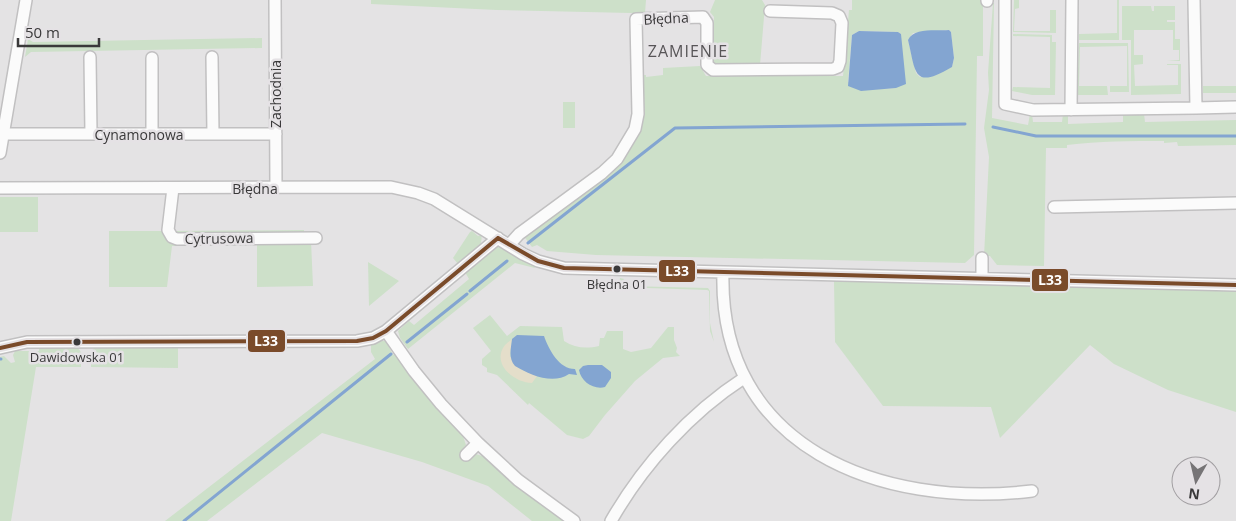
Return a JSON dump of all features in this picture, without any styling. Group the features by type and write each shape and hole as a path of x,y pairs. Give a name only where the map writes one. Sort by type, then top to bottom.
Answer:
{"street":[{"path":"0,154 26,0"},
{"name":"Zachodnia","path":"275,0 276,188"},
{"path":"996,0 1005,104 1033,110 1236,107"},
{"path":"1071,110 1072,0"},
{"path":"1194,0 1196,108"},
{"name":"Błędna","path":"509,245 519,234 602,172 617,159 628,142 635,129 638,114 636,19 703,17 707,23 707,65 713,70 833,69 838,67 840,62 842,23 838,16 832,13 770,10"},
{"path":"212,56 213,134"},
{"path":"90,57 91,134"},
{"path":"152,58 152,134"},
{"name":"Cynamonowa","path":"3,134 276,134"},
{"name":"Błędna","path":"0,188 376,186 404,189 434,199 538,261 559,267 1236,285"},
{"name":"Cytrusowa","path":"173,188 168,230 172,237 177,239 316,238"},
{"path":"1054,207 1236,203"},
{"path":"0,348 27,342 357,341 373,338 386,331 498,238"},
{"path":"982,258 982,278"},
{"path":"722,272 722,296 727,325 744,378 768,412 788,433 818,455 849,470 900,485 938,491 996,494 1032,491"},
{"path":"386,331 414,372 478,443 518,480 574,521"},
{"path":"611,521 633,486 671,439 713,400 744,378"},
{"path":"466,454 478,443"}],"green space":[{"path":"371,0 646,0 645,13 631,13 497,10 371,4"},
{"path":"715,0 762,0 765,5 760,65 717,66 712,60 714,17 710,12"},
{"path":"852,0 983,0 983,56 977,56 974,255 965,263 596,255 547,251 537,245 532,247 523,235 631,143 644,75 646,77 663,75 663,68 700,66 706,76 843,76 849,10 852,10","holes":["949,30 951,32 954,58 952,67 920,77 916,73 908,40 913,33","859,31 898,32 901,34 896,88 878,89 848,82 852,35"]},
{"path":"1014,0 1019,0 1019,8 1015,9 1014,31 1050,31 1050,10 1056,10 1056,33 1013,32"},
{"path":"1117,0 1119,0 1119,40 1079,40 1079,34 1117,33"},
{"path":"993,3 992,118 1028,125 1030,114 1032,114 1033,122 1062,122 1063,114 1068,114 1068,124 1123,122 1123,114 1144,114 1145,122 1236,120 1236,145 1178,146 1177,142 1127,141 1067,145 1067,148 1046,148 1044,266 997,265 990,256 984,256 989,157 984,128 989,90 988,73"},
{"path":"1122,6 1151,6 1152,11 1154,11 1154,6 1175,6 1175,20 1167,20 1167,22 1175,22 1175,39 1180,39 1180,61 1167,61 1179,60 1179,50 1173,50 1173,30 1134,30 1134,55 1143,55 1143,64 1134,65 1135,86 1178,85 1178,65 1167,64 1181,64 1181,94 1131,95 1131,40 1122,40"},
{"path":"1013,34 1052,35 1052,42 1056,42 1055,95 1032,95 1012,91 1013,87 1050,88 1050,37 1013,36"},
{"path":"262,38 262,48 31,52 25,57 28,39 33,42"},
{"path":"1079,43 1128,43 1129,92 1110,92 1110,86 1127,86 1127,46 1080,47 1079,86 1107,86 1108,95 1077,95"},
{"path":"1203,86 1236,86 1236,93 1203,93"},
{"path":"563,102 575,102 575,128 563,128"},
{"path":"0,197 38,197 38,232 0,232"},
{"path":"304,230 304,235 179,236 173,231"},
{"path":"109,231 165,231 168,235 311,241 313,286 257,287 257,245 172,246 167,287 109,287"},
{"path":"472,231 478,236 481,235 482,240 474,252 458,264 453,258"},
{"path":"497,247 503,247 534,265 535,268 515,263 408,349 400,338 398,331 409,321 414,325 469,279 465,272"},
{"path":"368,262 399,281 369,306"},
{"path":"620,278 624,279 626,286 708,288 710,291 710,323 714,342 710,331 709,291 618,287"},
{"path":"834,281 1236,291 1236,412 1168,390 1114,364 1090,345 1000,438 991,407 883,406 835,342"},
{"path":"490,315 507,336 520,326 562,327 564,341 581,347 599,346 600,338 604,338 607,331 623,331 623,349 631,352 651,348 668,327 674,327 676,352 680,356 663,358 635,381 589,436 583,439 567,435 529,403 528,405 497,375 487,372 487,368 482,365 482,359 491,351 473,328"},
{"path":"386,341 393,355 396,353 421,388 463,436 466,445 462,450 468,458 476,454 485,457 518,487 565,521 532,521 488,486 422,462 322,433 207,521 165,521 375,359 371,352 371,345"},
{"path":"100,346 178,347 178,368 91,367 91,352 94,348"},
{"path":"77,347 82,357 83,364 81,364 81,367 36,367 11,521 0,521 0,357 4,356 11,363 15,362 13,355 15,351 39,351 39,348"}],"sand":[{"path":"512,339 510,356 520,369 537,376 532,383 513,377 501,361 504,347"}],"water":[{"path":"949,30 951,32 954,58 952,67 930,77 923,77 918,74 908,40 920,31"},
{"path":"859,31 898,32 901,34 906,84 896,88 861,91 848,86 852,35"},
{"path":"517,335 544,336 555,358 564,366 575,369 577,375 569,374 556,379 542,378 515,366 511,360 511,350 512,339"},
{"path":"602,365 611,372 611,378 605,387 592,386 582,378 579,370 583,366"}],"waterway":[{"path":"528,243 675,128 965,124"},
{"path":"993,127 1036,136 1236,136"},
{"path":"470,291 507,261"},
{"path":"407,342 467,294"},
{"path":"184,521 391,354"}],"transit line":[{"name":"L33","path":"498,238 538,261 564,268 1236,285"},
{"name":"L33","path":"0,348 27,342 357,341 373,338 386,331 498,238"}],"place":[{"name":"Błędna 01","path":"617,269"},
{"name":"Dawidowska 01","path":"77,342"}],"district":[{"name":"ZAMIENIE","path":"688,51"}]}
